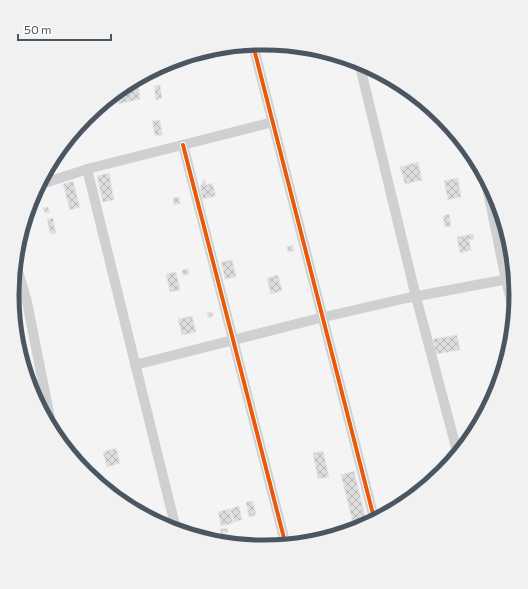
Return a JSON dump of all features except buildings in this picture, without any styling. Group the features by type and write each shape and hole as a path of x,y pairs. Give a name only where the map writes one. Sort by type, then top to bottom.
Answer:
{"street":[{"path":"254,50 324,316 373,514"},
{"path":"361,69 416,296 456,447"},
{"path":"46,182 87,169 273,122"},
{"path":"183,145 284,538"},
{"path":"87,169 174,522"},
{"path":"491,204 508,274"},
{"path":"20,278 27,302 49,411"},
{"path":"135,365 324,316 416,296 508,279"}],"cycle path":[{"path":"254,50 373,514"},
{"path":"183,145 284,538"}]}
